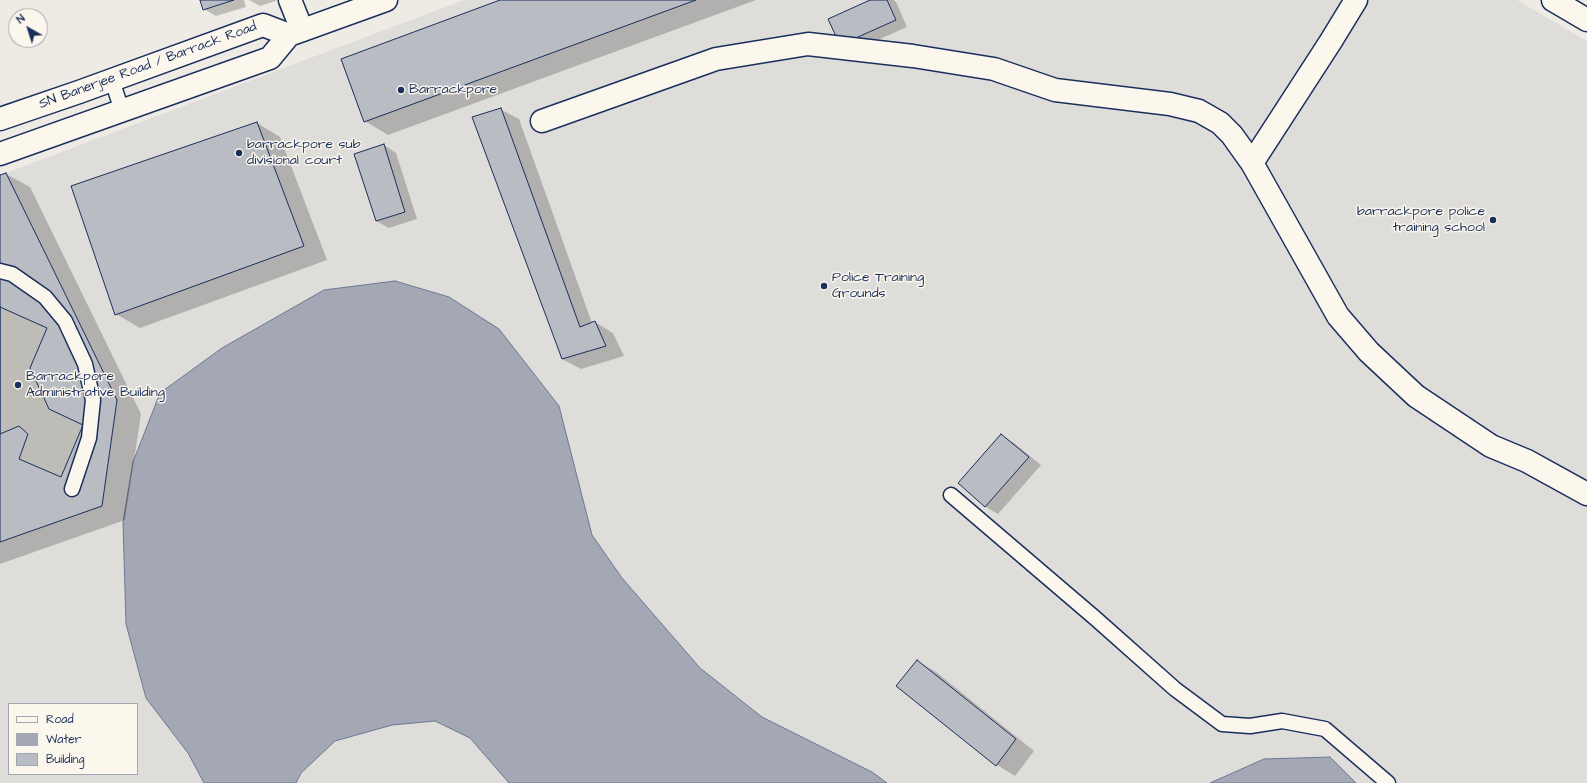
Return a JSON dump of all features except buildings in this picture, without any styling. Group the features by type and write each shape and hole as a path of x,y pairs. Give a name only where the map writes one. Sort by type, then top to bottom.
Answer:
{"street":[{"path":"290,0 295,33"},
{"path":"0,154 270,58 295,33 386,0"},
{"path":"1252,163 1356,0"},
{"path":"1553,0 1587,20"},
{"name":"SN Banerjee Road / Barrack Road","path":"0,119 263,25 295,33"},
{"path":"542,121 716,59 808,44 913,56 994,69 1055,90 1170,104 1199,111 1220,123 1232,135 1252,163 1338,316 1369,352 1416,396 1491,446 1527,461 1587,494"}],"lane":[{"path":"112,80 122,111"},
{"path":"0,271 12,274 45,297 65,321 85,364 94,400 89,438 72,489"},
{"path":"951,495 1095,618 1175,689 1222,724 1250,726 1282,721 1325,729 1388,783"}],"shaded area":[{"name":"Police Training Grounds","path":"464,0 1517,0 1587,41 1587,783 0,783 0,542 102,506 117,400 6,173"}],"water":[{"path":"395,281 449,297 499,329 559,406 592,535 622,578 700,668 762,717 872,772 887,783 509,783 470,738 435,721 392,725 335,741 301,773 296,783 204,783 188,753 146,698 126,624 123,522 133,462 160,393 222,348 324,290"},
{"path":"1330,757 1356,783 1210,783 1264,759"}],"place":[{"name":"Barrackpore","path":"401,90"},
{"name":"barrackpore sub divisional court","path":"239,153"},
{"name":"barrackpore police training school","path":"1493,220"},
{"name":"Police Training Grounds","path":"824,286"},
{"name":"Barrackpore Administrative Building","path":"18,385"}]}
